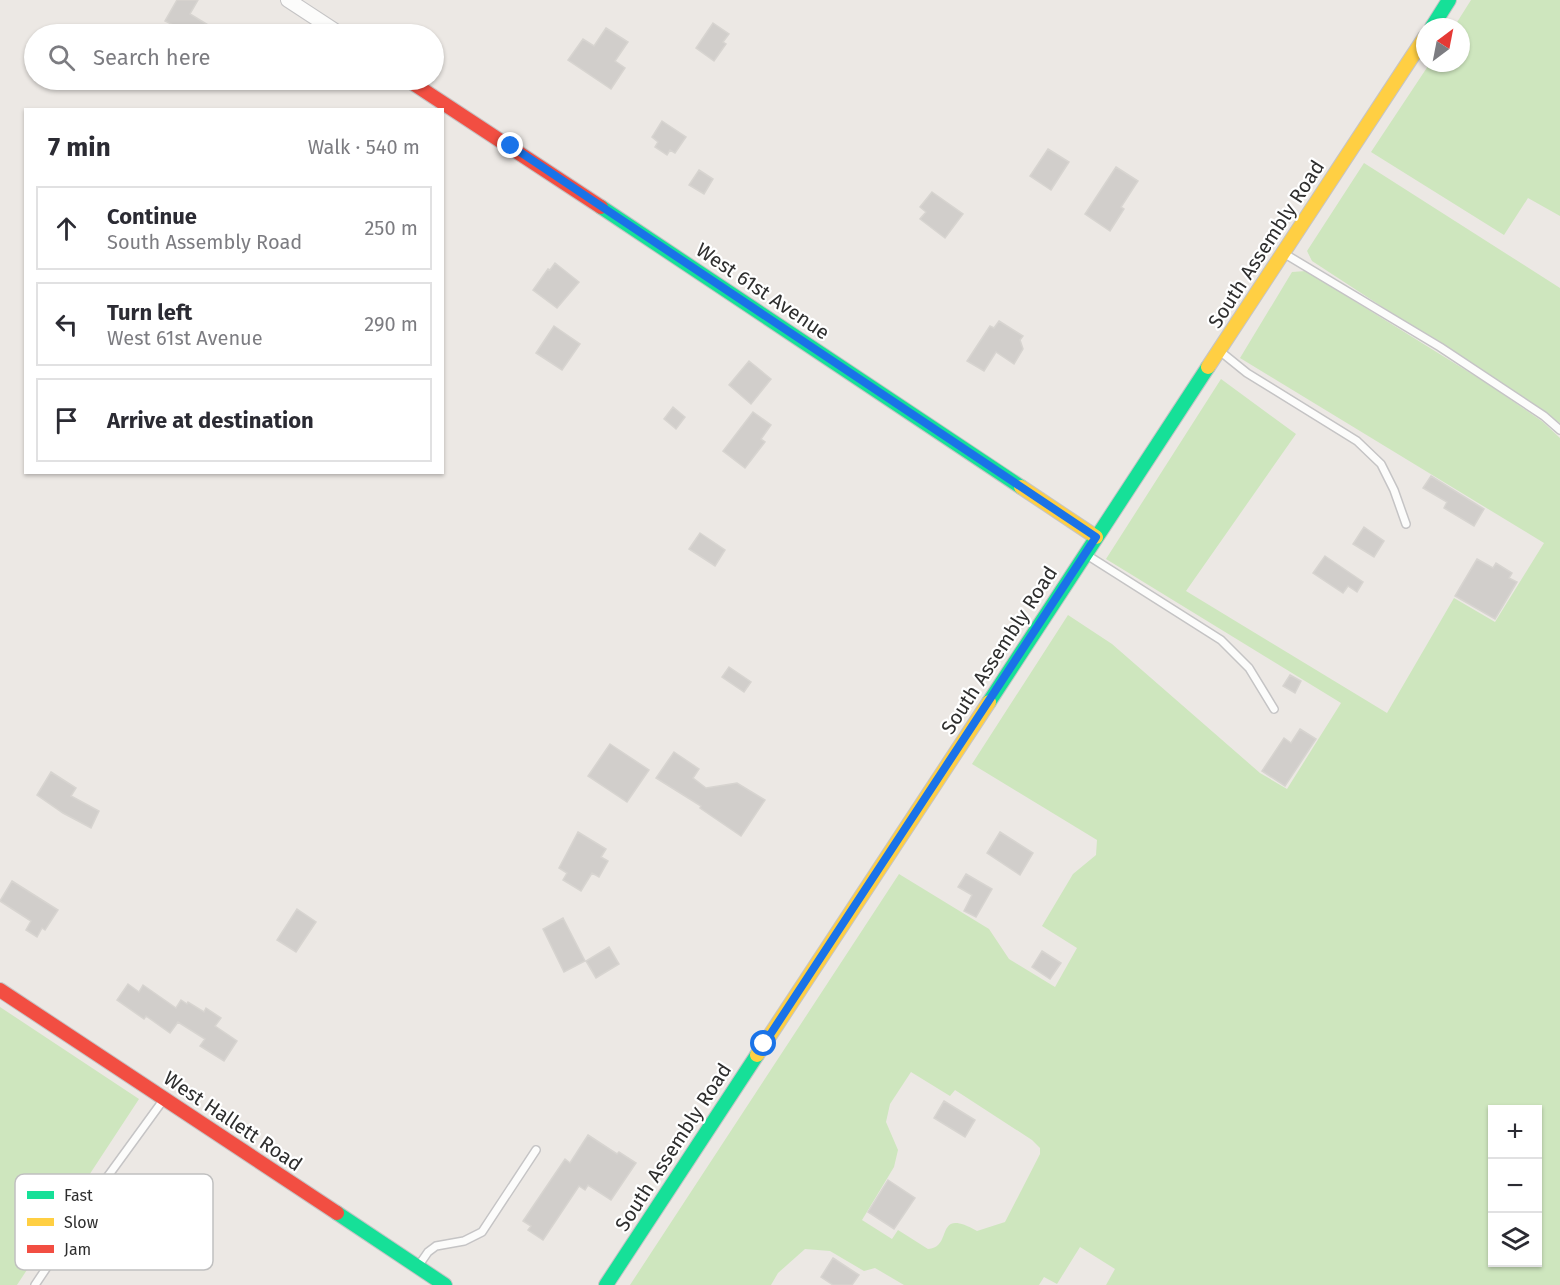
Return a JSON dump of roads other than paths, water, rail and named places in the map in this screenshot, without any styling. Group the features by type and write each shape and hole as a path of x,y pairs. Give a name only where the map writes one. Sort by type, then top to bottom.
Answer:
{"street":[{"path":"288,0 325,24"},
{"path":"1438,18 1449,0"},
{"name":"South Assembly Road","path":"606,1285 1416,51"},
{"name":"West 61st Avenue","path":"424,90 1096,537"},
{"name":"West Hallett Road","path":"0,990 445,1285"}],"lane":[{"path":"1283,252 1440,347 1544,416 1560,430"},
{"path":"1219,351 1248,373 1357,441 1381,464 1395,490 1406,524"},
{"path":"1085,554 1221,640 1249,668 1274,709"},
{"path":"109,1174 164,1099"},
{"path":"418,1267 428,1252 436,1246 464,1241 482,1232 536,1150"},
{"path":"35,1285 45,1270"}]}
